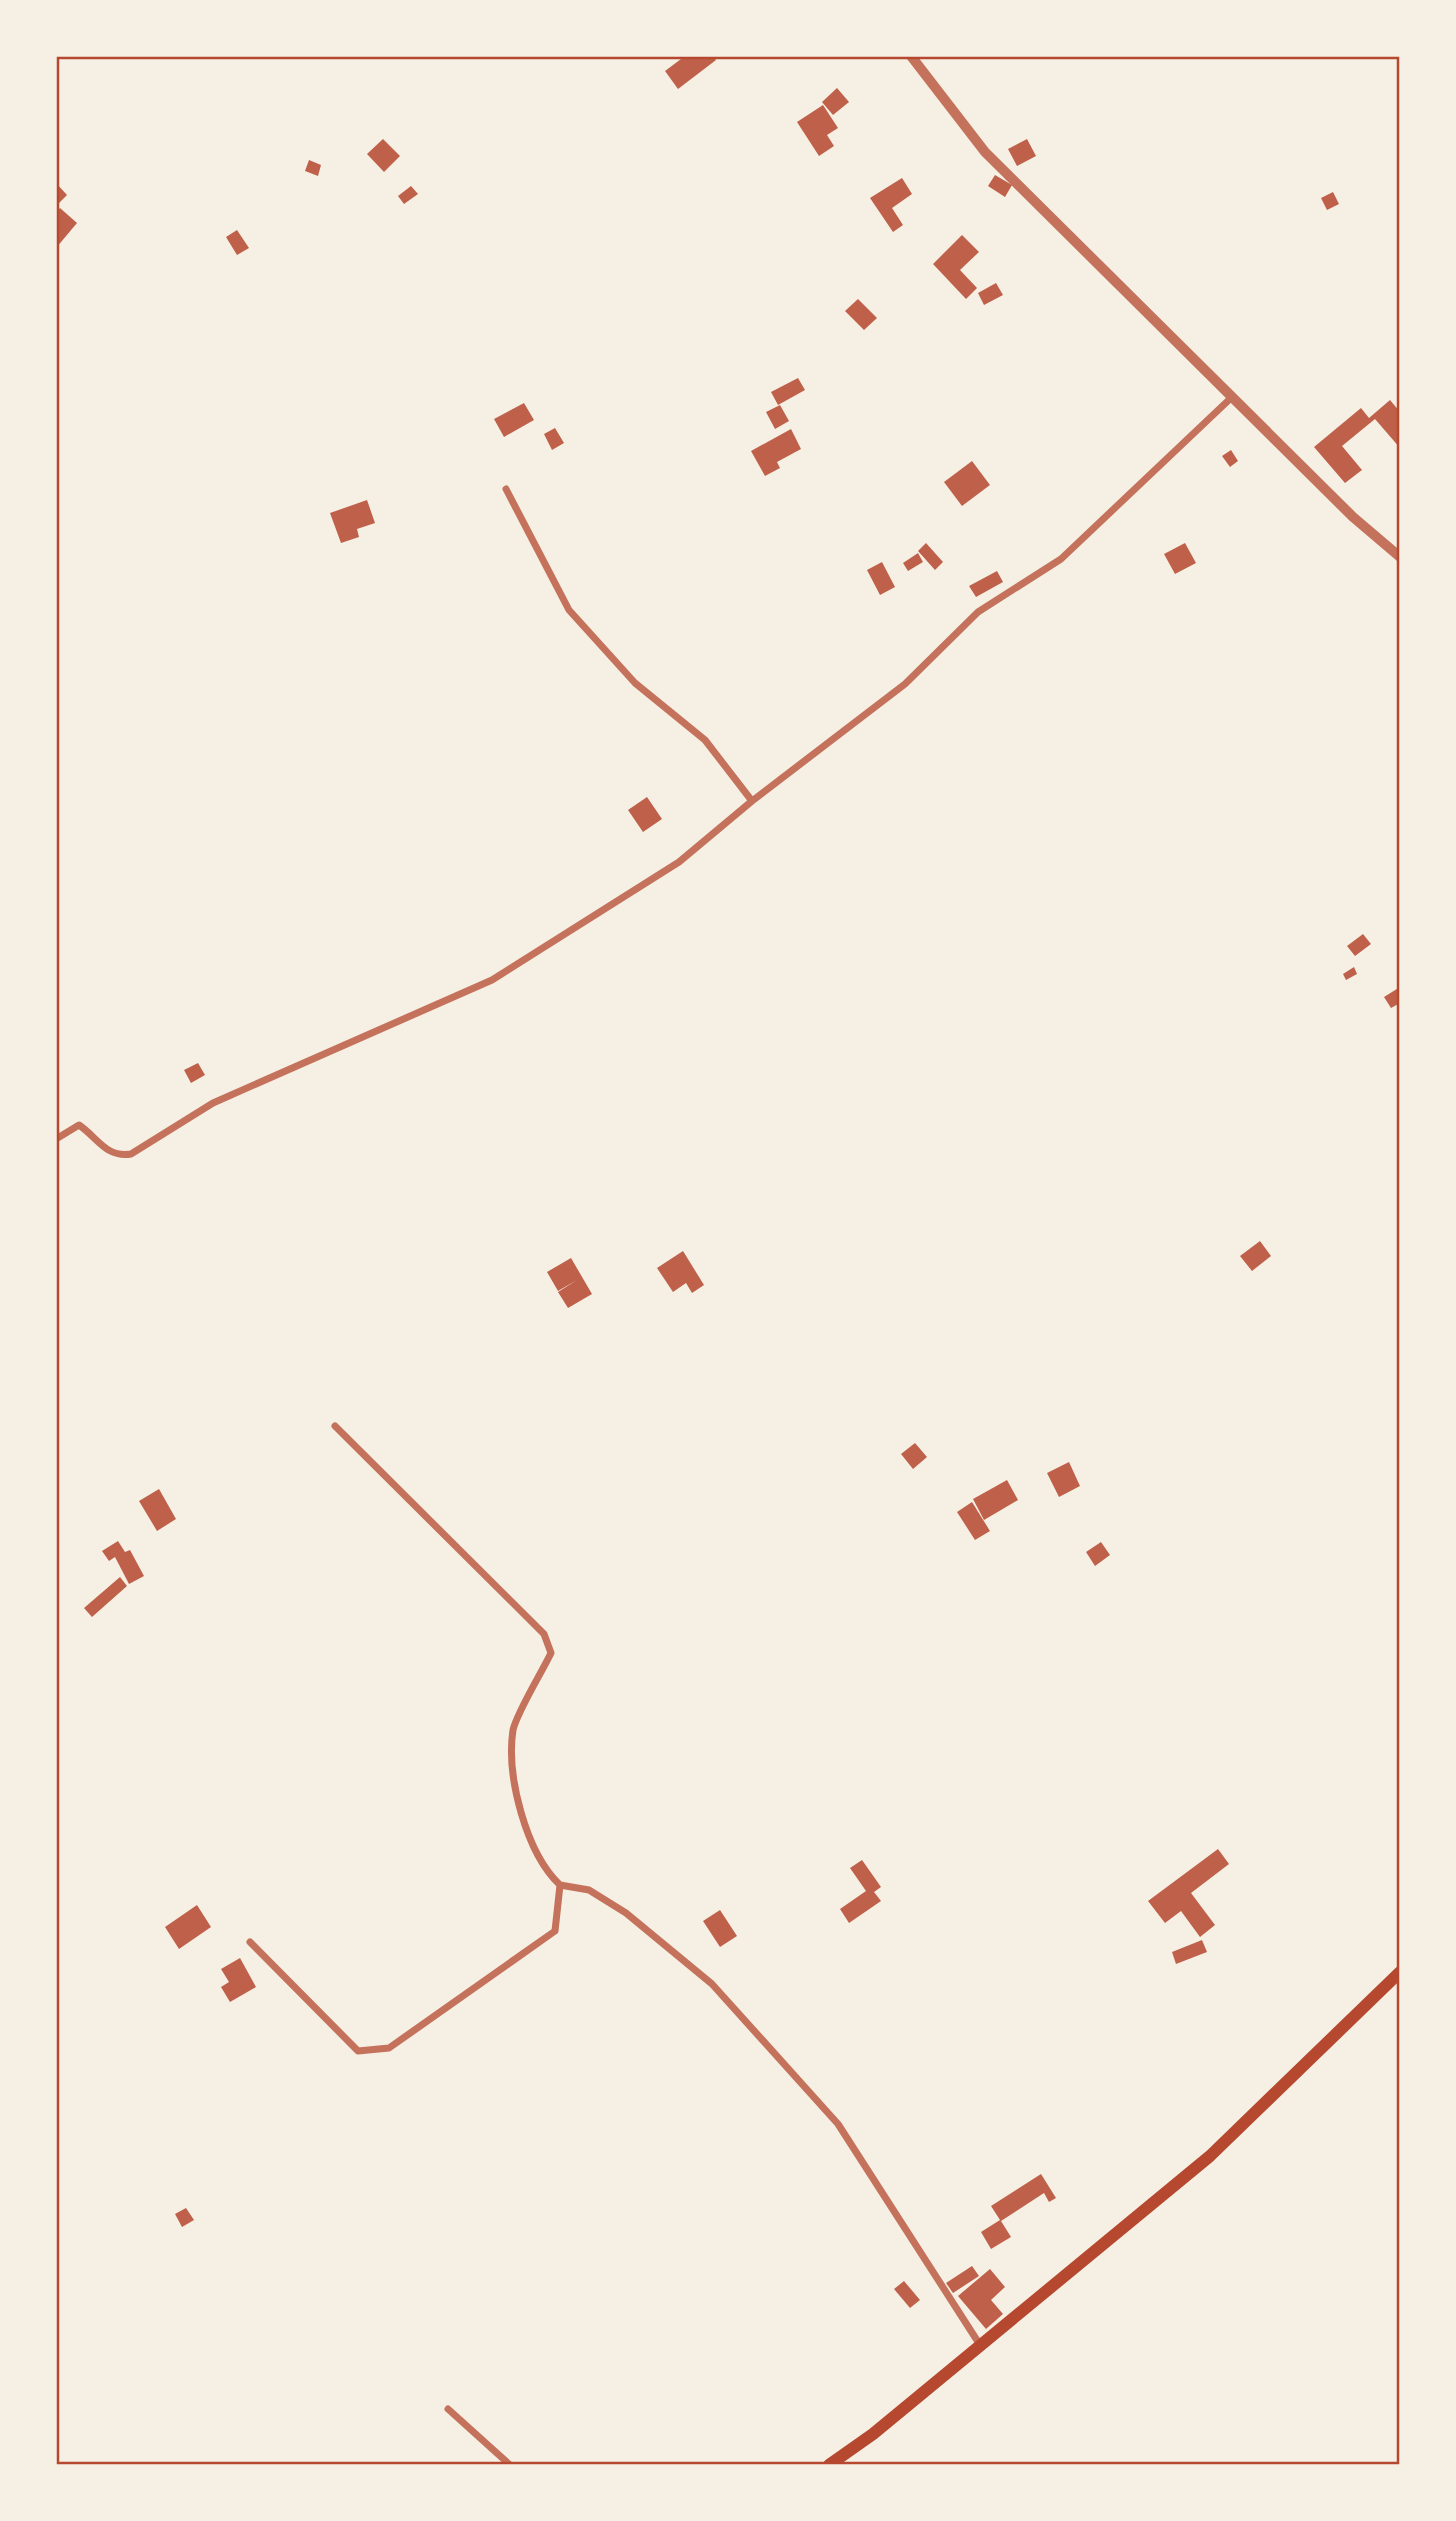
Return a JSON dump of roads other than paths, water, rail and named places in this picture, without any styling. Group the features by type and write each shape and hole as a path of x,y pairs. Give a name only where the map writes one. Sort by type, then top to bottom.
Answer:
{"main road":[{"path":"829,2465 873,2434 1210,2156 1400,1972"}],"street":[{"path":"911,56 985,152 1353,517 1400,556"},
{"path":"56,1139 71,1127 79,1125 105,1150 119,1156 131,1154 213,1103 492,980 679,862 752,801 905,684 978,612 1061,559 1232,397"},
{"path":"506,489 569,610 635,683 705,740 752,801"},
{"path":"335,1426 544,1634 551,1653 513,1729 515,1795 545,1871 560,1885 589,1890 626,1913 712,1984 838,2124 980,2346"},
{"path":"250,1942 358,2051 389,2048 555,1931 560,1885"},
{"path":"448,2409 510,2465"}]}
